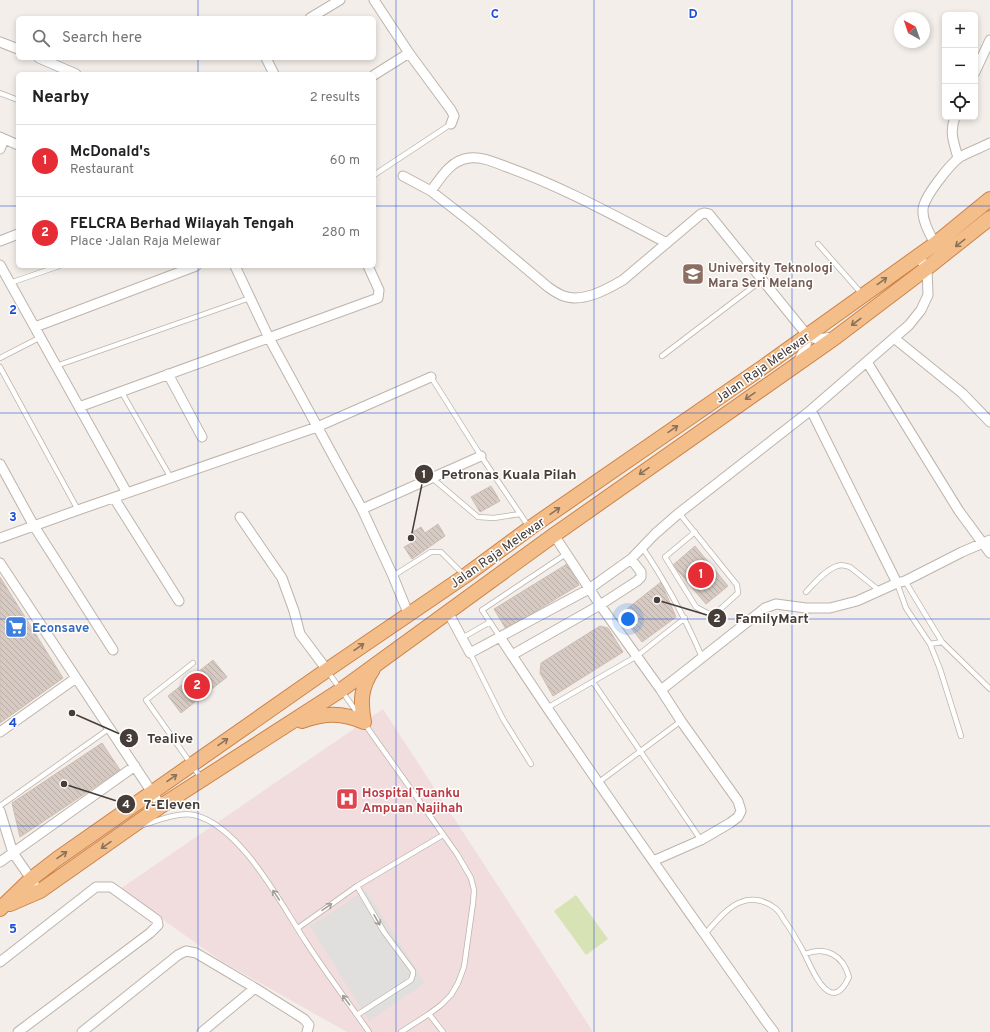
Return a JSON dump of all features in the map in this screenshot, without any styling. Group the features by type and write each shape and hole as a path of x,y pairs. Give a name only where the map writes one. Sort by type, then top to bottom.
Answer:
{"highway":[{"name":"Jalan Raja Melewar","path":"2,908 31,879 57,859 766,365 935,244 990,199"},
{"name":"Jalan Raja Melewar","path":"2,908 40,892 161,806 341,690 554,535 759,390 777,379 927,268 990,218"},
{"path":"766,365 775,362 778,365 777,379"},
{"path":"364,722 361,699 363,687 372,672 382,660"},
{"path":"281,728 320,715 338,714 364,722"}],"street":[{"path":"313,16 340,0"},
{"path":"374,0 409,53 451,110 454,116 451,124"},
{"path":"978,66 990,40"},
{"path":"0,42 16,48"},
{"path":"376,74 409,53"},
{"path":"44,60 71,72"},
{"path":"267,60 273,72"},
{"path":"954,120 952,126 952,136 958,158"},
{"path":"0,149 2,138 16,144"},
{"path":"935,244 925,221 923,209 927,196 958,158 990,143"},
{"path":"431,191 449,167 457,162 469,158 482,158 539,179 668,243"},
{"path":"403,176 431,191 472,222 548,287 562,296 578,299 608,289 623,280 701,214 708,214 807,335 816,339 836,336"},
{"path":"0,241 16,235"},
{"path":"448,612 470,653 589,589 630,559 679,513 811,410 909,325 921,310 928,295 927,268 918,256"},
{"path":"0,265 127,493"},
{"path":"35,327 191,268"},
{"path":"236,268 269,338 362,509 393,576 408,613"},
{"path":"79,407 378,298 379,290 369,268"},
{"path":"796,364 806,346 807,335"},
{"path":"894,338 962,393 990,422"},
{"path":"867,362 960,511 986,541 990,553"},
{"path":"168,374 202,437"},
{"path":"0,538 317,427 431,377"},
{"path":"811,410 901,582"},
{"path":"362,509 481,456"},
{"path":"0,464 34,526 113,650"},
{"path":"114,498 179,601"},
{"path":"240,517 282,578 294,611 300,634 327,670"},
{"path":"554,535 600,605 738,802 741,811 738,817 730,823 701,840 653,861"},
{"path":"661,690 765,608 776,604 806,608 830,608 857,601 901,582 986,541"},
{"path":"512,655 600,605 637,581 641,577 641,572 630,559"},
{"path":"0,563 161,806"},
{"path":"500,638 598,782 764,1020 774,1032"},
{"path":"0,732 76,678"},
{"path":"0,862 135,766"},
{"path":"0,811 13,853 40,892"},
{"path":"0,962 96,887 111,887 157,920 158,925 150,933 18,1032"},
{"path":"82,1032 178,955 186,951 196,953 304,1019 310,1025 307,1032"},
{"path":"202,1032 255,988"}],"lane":[{"path":"0,93 16,99"},
{"path":"376,174 451,124"},
{"path":"818,244 863,295"},
{"path":"10,283 53,268"},
{"path":"662,356 762,280"},
{"path":"56,366 250,298"},
{"path":"0,358 40,337"},
{"path":"0,367 78,510"},
{"path":"431,377 481,456 530,528"},
{"path":"120,392 172,478"},
{"path":"432,478 478,517 494,518 520,514"},
{"path":"679,513 695,532 737,585 738,593 715,614 709,614 696,607 665,557 695,532"},
{"path":"642,547 664,580 685,618 702,657"},
{"path":"393,576 431,552 441,552 465,576"},
{"path":"500,638 482,610 566,554"},
{"path":"806,592 827,572 838,566 844,565 850,567 880,591"},
{"path":"901,582 942,642 990,689"},
{"path":"901,582 906,608 930,644 940,669 961,736"},
{"path":"547,708 637,656 685,618"},
{"path":"462,638 490,622"},
{"path":"930,644 942,642"},
{"path":"470,653 503,720 531,764"},
{"path":"193,663 146,700 202,780"},
{"path":"327,670 457,854 471,878 474,890 464,967 458,983 451,996 429,1014 401,1032"},
{"path":"593,682 701,840"},
{"path":"598,782 681,721"},
{"path":"0,806 110,728"},
{"path":"129,829 182,815 193,815 210,821 221,828 246,854 271,888 331,979 369,1032"},
{"path":"298,928 357,886 443,835"},
{"path":"357,886 384,932 414,974 411,980 357,1016"},
{"path":"705,934 721,917 740,902 761,900 776,908 805,954 823,987 829,992 842,989 849,977 847,969 837,957 822,950 812,951 805,954"},
{"path":"429,1014 443,1032"}],"shaded area":[{"name":"Hospital Tuanku Ampuan Najihah","path":"383,709 593,1032 347,1032 221,961 120,889"},
{"path":"366,890 425,983 369,1021 310,926"}],"green space":[{"path":"576,895 608,939 586,955 554,911"}],"building":[{"path":"491,486 500,501 480,512 471,497"},
{"path":"438,524 445,536 412,559 404,547 413,542 408,535 421,527 425,533"},
{"path":"695,546 728,586 706,604 673,565"},
{"path":"567,564 579,585 506,629 494,609"},
{"name":"Econsave","path":"0,577 63,678 0,723"},
{"path":"661,582 676,617 642,642 625,620 628,608"},
{"path":"600,626 608,628 623,652 553,696 540,673 541,663"},
{"path":"213,660 227,677 181,713 168,696"},
{"path":"102,743 120,770 20,837 12,803"}],"place":[{"name":"University Teknologi Mara Seri Melang","path":"693,274"},
{"name":"Petronas Kuala Pilah","path":"411,538"},
{"name":"McDonald's","path":"701,575"},
{"name":"FamilyMart","path":"657,600"},
{"name":"Econsave","path":"16,627"},
{"name":"FELCRA Berhad Wilayah Tengah","path":"197,686"},
{"name":"Tealive","path":"72,713"},
{"name":"7-Eleven","path":"64,784"},
{"name":"Hospital Tuanku Ampuan Najihah","path":"347,799"}]}
